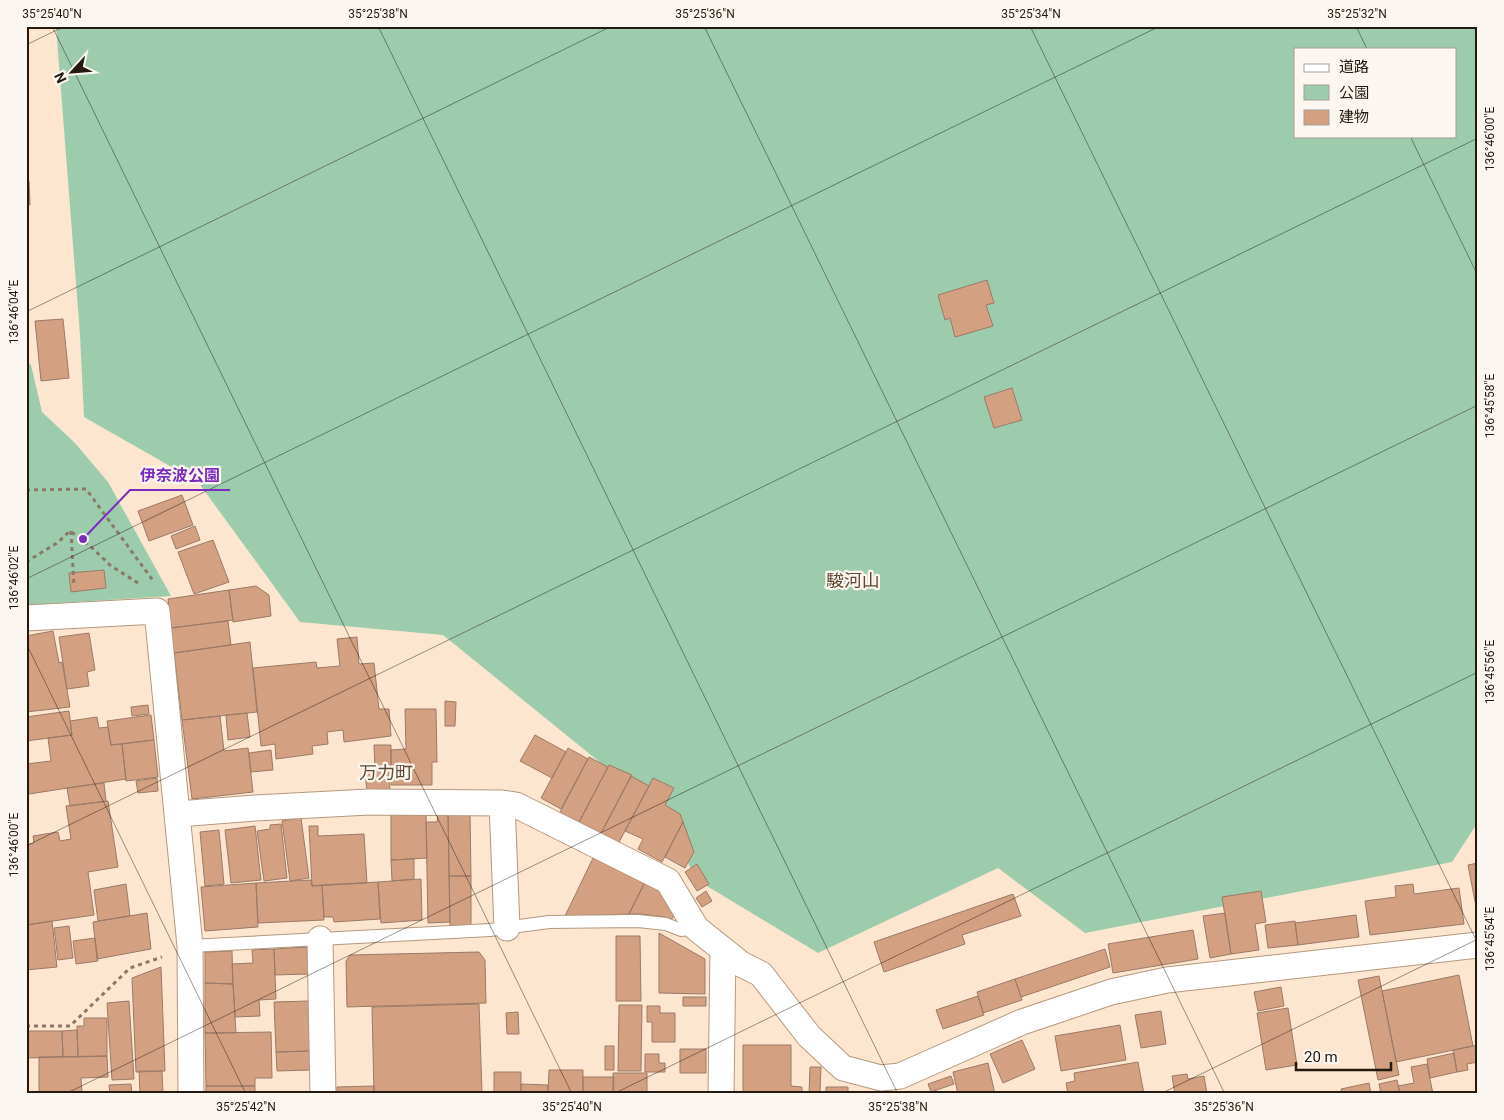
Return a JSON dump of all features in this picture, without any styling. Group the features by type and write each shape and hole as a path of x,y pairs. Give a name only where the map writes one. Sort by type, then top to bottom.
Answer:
{"street":[{"path":"26,618 157,610 190,946 191,1094"},
{"path":"178,814 369,802 502,803 516,805 668,881 696,928 741,964 762,974 809,1036 843,1068 901,1085 1022,1022 1111,992 1168,980 1478,945"},
{"path":"502,803 507,928"},
{"path":"320,939 323,1094"},
{"path":"721,1094 723,950"}],"lane":[{"path":"190,946 507,928 549,922 638,921 666,924 681,930 696,928"}],"path":[{"path":"26,490 86,489 155,583 148,583"},
{"path":"26,562 57,543 70,531"},
{"path":"70,531 90,546 111,566 140,584 131,585"},
{"path":"70,531 74,591"},
{"path":"26,1026 70,1026 130,968 190,946"}],"green space":[{"path":"56,26 1478,26 1478,822 1452,862 1085,933 998,868 818,953 697,880 660,811 443,635 300,622 198,482 84,417 80,335"},
{"path":"26,360 31,365 42,412 75,443 108,482 171,596 26,605"}],"building":[{"path":"26,181 29,181 30,205 26,205"},
{"path":"987,280 994,303 986,305 993,326 955,337 950,318 945,320 938,295"},
{"path":"63,319 69,378 41,381 35,321"},
{"path":"1012,388 1022,420 994,428 984,397"},
{"path":"182,495 193,525 149,541 138,511"},
{"path":"195,526 200,540 176,549 171,536"},
{"path":"213,540 229,582 194,594 178,552"},
{"path":"104,570 106,588 71,592 69,573"},
{"path":"256,586 269,595 271,616 233,622 229,590"},
{"path":"229,590 233,620 171,628 168,599"},
{"path":"228,621 231,645 174,653 171,628"},
{"path":"53,631 59,663 62,662 70,707 26,712 26,636"},
{"path":"89,633 95,670 87,672 89,686 67,689 59,637"},
{"path":"357,637 359,664 374,663 379,709 389,709 391,736 344,742 343,730 327,732 328,744 312,746 313,754 276,759 275,744 261,746 253,668 316,662 317,668 340,666 337,639"},
{"path":"250,642 257,712 182,720 174,653"},
{"path":"445,701 456,702 455,726 445,726"},
{"path":"148,705 149,714 132,716 131,707"},
{"path":"405,709 436,709 437,762 432,762 432,785 391,785 391,750 406,749"},
{"path":"69,711 72,735 26,741 26,717"},
{"path":"247,713 250,737 228,740 226,715"},
{"path":"151,715 154,740 111,745 107,721"},
{"path":"220,716 224,751 248,748 253,792 192,799 182,720"},
{"path":"97,717 99,728 108,727 111,745 122,744 126,779 29,794 26,764 51,761 48,738 72,735 70,721"},
{"path":"535,735 566,752 552,778 520,761"},
{"path":"154,740 158,777 126,781 122,744"},
{"path":"374,745 391,745 391,769 375,769"},
{"path":"568,748 588,759 561,809 541,798"},
{"path":"271,750 273,770 251,772 249,753"},
{"path":"589,757 608,767 577,826 558,816"},
{"path":"609,765 632,775 599,837 577,826"},
{"path":"389,770 390,791 367,793 365,771"},
{"path":"631,776 649,786 617,846 599,837"},
{"path":"157,778 158,791 138,793 136,781"},
{"path":"653,778 674,788 665,805 680,814 683,822 662,862 638,849 643,839 625,831"},
{"path":"104,783 106,801 70,806 67,788"},
{"path":"108,801 118,867 88,872 94,915 26,925 26,845 34,843 33,836 58,832 60,841 71,839 66,806"},
{"path":"391,812 426,813 427,858 391,860"},
{"path":"438,813 448,813 450,922 428,923 426,822 437,822"},
{"path":"448,813 470,813 471,876 449,876"},
{"path":"301,818 309,878 290,881 282,821"},
{"path":"683,822 694,852 685,868 665,857"},
{"path":"281,824 287,878 264,881 257,831 270,829 270,825"},
{"path":"255,826 261,880 231,883 225,830"},
{"path":"309,826 318,826 318,836 364,834 367,883 312,886"},
{"path":"219,830 224,884 205,886 200,832"},
{"path":"594,856 645,882 629,914 565,916"},
{"path":"414,859 414,879 392,881 391,860"},
{"path":"1478,863 1478,917 1468,865"},
{"path":"697,864 709,884 697,891 685,872"},
{"path":"449,876 471,876 471,925 450,926"},
{"path":"421,879 422,920 381,923 378,882"},
{"path":"311,880 312,886 322,885 324,920 258,923 256,883"},
{"path":"378,882 380,919 334,922 333,917 324,917 322,885"},
{"path":"645,882 661,890 676,912 671,920 665,917 629,914"},
{"path":"256,883 258,927 205,931 201,887"},
{"path":"126,884 130,916 98,921 94,890"},
{"path":"1413,884 1414,894 1459,888 1464,924 1370,935 1365,901 1396,897 1395,886"},
{"path":"706,891 712,901 702,907 696,898"},
{"path":"1261,891 1266,922 1255,924 1259,950 1231,954 1222,897"},
{"path":"1013,894 1021,916 962,935 965,944 884,972 874,942"},
{"path":"147,913 151,949 97,959 93,922"},
{"path":"1225,913 1231,954 1210,958 1203,916"},
{"path":"1356,915 1359,937 1298,945 1295,923"},
{"path":"52,921 57,967 26,970 26,925"},
{"path":"1295,921 1298,945 1268,948 1265,925"},
{"path":"69,926 73,958 58,960 54,928"},
{"path":"1193,930 1198,959 1113,973 1108,944"},
{"path":"659,933 705,959 705,994 659,993"},
{"path":"616,936 640,936 641,1001 616,1001"},
{"path":"95,938 98,961 76,964 73,941"},
{"path":"307,947 308,974 275,975 274,949"},
{"path":"274,949 276,999 259,1000 260,1016 235,1017 232,964 253,963 252,950"},
{"path":"1105,949 1110,967 1021,997 1015,979"},
{"path":"232,951 233,984 205,983 205,952"},
{"path":"479,952 485,960 486,1003 347,1007 346,961 350,955"},
{"path":"161,967 165,1071 136,1072 132,978"},
{"path":"1459,975 1473,1046 1396,1062 1382,991"},
{"path":"1379,976 1399,1075 1378,1080 1358,980"},
{"path":"1015,979 1022,1000 983,1013 977,992"},
{"path":"205,983 233,984 236,1033 205,1033"},
{"path":"1281,987 1284,1006 1258,1011 1254,992"},
{"path":"978,996 984,1015 943,1029 936,1010"},
{"path":"683,997 706,997 706,1006 683,1006"},
{"path":"129,1001 134,1079 112,1080 107,1003"},
{"path":"309,1001 310,1051 276,1052 274,1002"},
{"path":"479,1004 482,1093 374,1094 372,1007"},
{"path":"619,1005 642,1005 641,1071 618,1071"},
{"path":"647,1006 660,1006 660,1013 675,1013 675,1042 652,1042 652,1022 647,1022"},
{"path":"1288,1008 1297,1065 1266,1070 1257,1013"},
{"path":"1161,1011 1166,1044 1141,1048 1135,1015"},
{"path":"518,1012 519,1034 507,1034 506,1013"},
{"path":"84,1018 107,1018 107,1056 78,1057 77,1026 84,1026"},
{"path":"1120,1025 1126,1060 1061,1071 1055,1036"},
{"path":"77,1030 78,1057 63,1057 62,1031"},
{"path":"26,1031 62,1031 63,1057 26,1058"},
{"path":"271,1032 272,1078 255,1078 255,1086 206,1086 205,1033"},
{"path":"1022,1040 1035,1069 1003,1083 990,1054"},
{"path":"743,1045 791,1045 791,1086 802,1087 802,1094 743,1094"},
{"path":"1478,1045 1478,1062 1467,1064 1468,1070 1457,1072 1453,1050"},
{"path":"605,1046 614,1046 614,1070 605,1070"},
{"path":"680,1049 706,1049 706,1073 680,1073"},
{"path":"310,1051 311,1070 277,1071 276,1052"},
{"path":"1454,1053 1457,1072 1430,1078 1427,1059"},
{"path":"645,1054 659,1054 659,1063 665,1063 665,1072 645,1072"},
{"path":"107,1056 108,1077 81,1078 82,1094 39,1094 39,1057"},
{"path":"1138,1062 1144,1094 1068,1094 1066,1083 1075,1081 1074,1073"},
{"path":"988,1063 995,1094 958,1094 953,1072"},
{"path":"1427,1064 1433,1094 1400,1094 1398,1086 1414,1083 1411,1067"},
{"path":"810,1067 821,1067 820,1094 809,1094"},
{"path":"549,1070 583,1070 583,1094 548,1094"},
{"path":"139,1071 162,1071 163,1094 140,1094"},
{"path":"494,1072 521,1072 521,1094 494,1094"},
{"path":"613,1073 647,1073 647,1094 613,1094"},
{"path":"1187,1074 1188,1079 1204,1076 1207,1094 1175,1094 1172,1076"},
{"path":"951,1076 954,1084 931,1092 928,1084"},
{"path":"583,1077 614,1077 613,1094 583,1094"},
{"path":"1397,1080 1400,1094 1381,1094 1379,1084"},
{"path":"1369,1083 1371,1094 1342,1094 1341,1089"},
{"path":"131,1084 132,1094 110,1094 109,1085"},
{"path":"521,1084 548,1085 548,1094 521,1094"},
{"path":"206,1086 255,1086 255,1094 206,1094"},
{"path":"374,1086 374,1094 337,1094 337,1087"},
{"path":"826,1087 848,1087 848,1094 826,1094"}],"place":[{"name":"伊奈波公園","path":"83,539"}],"district":[{"name":"駿河山","path":"853,580"},
{"name":"万力町","path":"386,772"}]}
